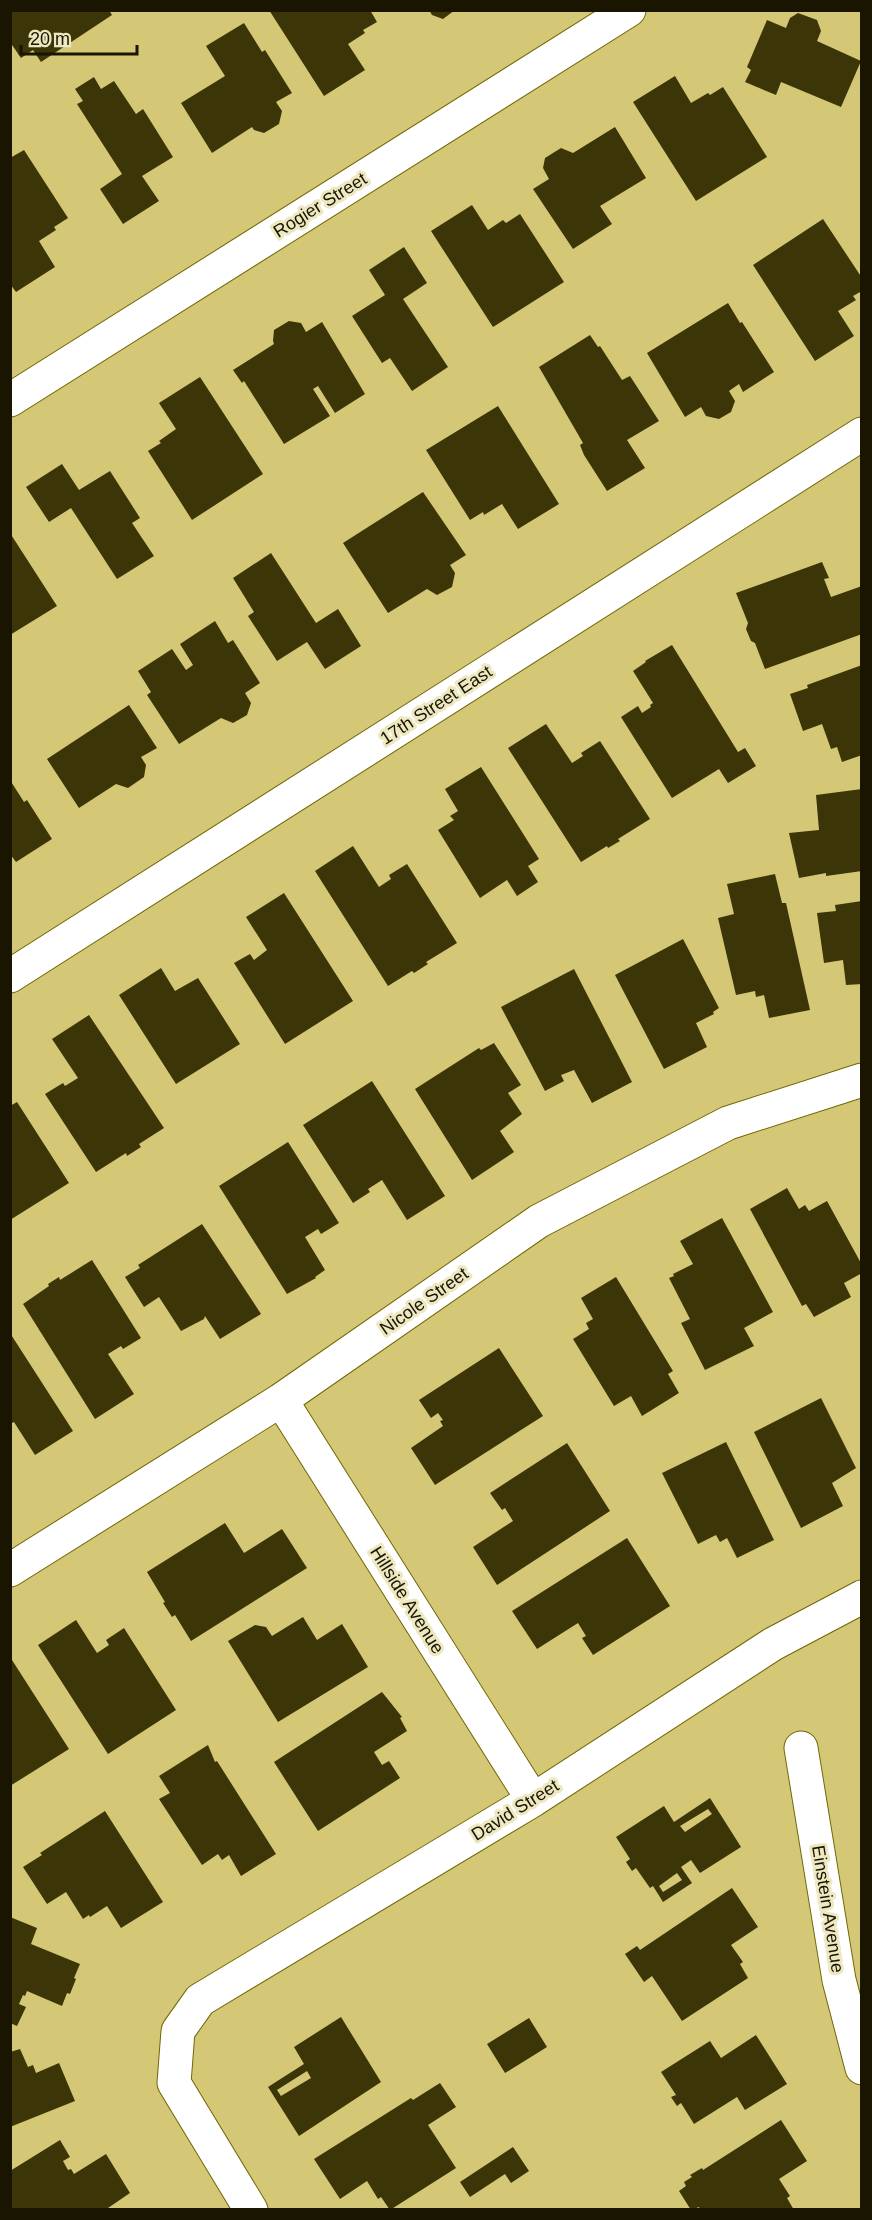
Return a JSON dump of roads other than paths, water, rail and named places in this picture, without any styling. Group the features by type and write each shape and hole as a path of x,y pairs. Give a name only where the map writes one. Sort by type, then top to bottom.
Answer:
{"street":[{"name":"Rogier Street","path":"10,400 629,10"},
{"name":"17th Street East","path":"10,976 861,434"},
{"name":"Nicole Street","path":"10,1570 281,1400 539,1221 728,1123 861,1080"},
{"name":"Hillside Avenue","path":"281,1400 533,1800"},
{"name":"David Street","path":"251,2210 174,2083 178,2031 200,2001 533,1800 773,1644 861,1597"},
{"name":"Einstein Avenue","path":"801,1748 839,1980 861,2068"}]}
